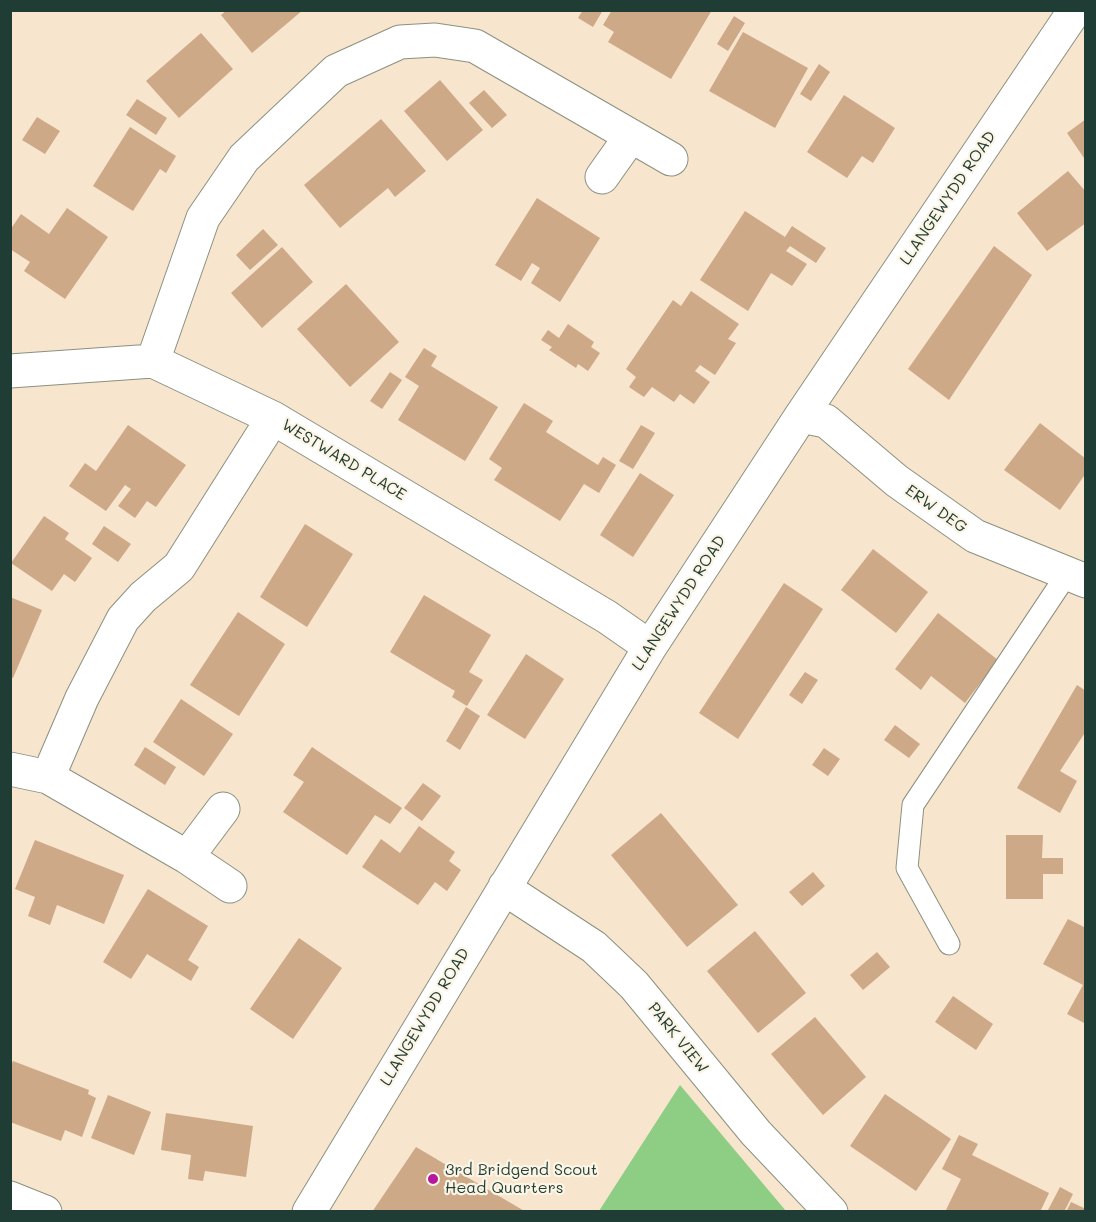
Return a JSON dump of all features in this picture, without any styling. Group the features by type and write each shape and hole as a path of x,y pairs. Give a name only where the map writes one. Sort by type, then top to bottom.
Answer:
{"street":[{"name":"LLANGEWYDD ROAD","path":"309,1212 650,647 801,416 1075,10"},
{"path":"153,361 203,218 244,158 336,70 400,42 435,40 475,46 671,159"},
{"path":"602,177 631,136"},
{"name":"WESTWARD PLACE","path":"10,371 153,361 273,418 607,617 650,647"},
{"name":"ERW DEG","path":"801,416 826,420 897,481 975,536 1076,577"},
{"path":"48,777 82,698 123,619 143,597 179,567 273,418"},
{"path":"10,769 48,777 187,857 230,886"},
{"path":"187,857 223,809"},
{"name":"PARK VIEW","path":"505,886 516,896 594,947 634,985 756,1132 831,1212"},
{"path":"10,1198 45,1212"}],"lane":[{"path":"949,944 907,868 913,805 1076,577"}],"green space":[{"path":"680,1085 786,1211 599,1211"}],"building":[{"path":"227,10 303,10 252,53 221,15"},
{"path":"583,10 603,10 593,27 578,18"},
{"path":"612,10 712,10 671,79 608,42 614,32 603,25"},
{"path":"734,16 745,23 728,51 717,44"},
{"path":"743,32 808,68 775,128 709,91"},
{"path":"201,33 233,69 179,118 146,81"},
{"path":"819,64 830,72 811,101 800,94"},
{"path":"440,80 483,130 447,161 404,111"},
{"path":"484,90 507,115 492,128 469,103"},
{"path":"844,95 895,128 873,163 862,156 847,178 807,152"},
{"path":"137,99 167,118 156,135 126,115"},
{"path":"37,117 60,131 45,154 22,140"},
{"path":"381,119 426,171 395,197 388,188 340,228 304,185"},
{"path":"1086,119 1086,161 1067,133"},
{"path":"130,127 176,156 166,173 160,169 133,211 93,186"},
{"path":"1068,171 1086,192 1086,223 1047,251 1017,213"},
{"path":"537,198 600,238 560,302 531,283 540,268 532,263 521,281 495,265"},
{"path":"67,208 108,237 65,299 24,271 30,262 10,249 10,230 21,214 49,234"},
{"path":"745,211 785,237 792,226 826,248 816,263 790,246 786,251 807,264 792,286 771,273 748,311 700,280"},
{"path":"263,229 278,245 250,270 236,255"},
{"path":"994,246 1032,275 949,400 908,369"},
{"path":"282,247 313,282 262,328 231,293"},
{"path":"346,284 399,342 350,387 297,329"},
{"path":"691,291 739,324 728,339 736,343 715,375 700,365 695,371 710,382 694,404 680,394 674,402 652,387 644,397 629,387 636,377 626,369 673,300 681,306"},
{"path":"568,324 594,342 591,347 600,353 588,371 578,364 576,368 549,350 552,347 541,340 548,330 559,338"},
{"path":"424,348 437,356 431,366 498,407 465,461 398,420 419,386 405,377"},
{"path":"390,372 402,380 382,409 370,401"},
{"path":"524,403 553,421 546,432 598,465 603,457 616,465 599,493 584,484 560,521 494,480 502,468 489,459"},
{"path":"1040,423 1086,459 1086,473 1060,510 1004,470"},
{"path":"128,425 186,465 156,507 147,501 135,518 118,506 131,489 125,485 106,511 69,486 85,463 96,471"},
{"path":"641,425 655,433 633,469 619,461"},
{"path":"640,473 674,495 633,557 600,535"},
{"path":"44,516 69,533 65,539 92,558 75,582 64,574 52,591 11,563"},
{"path":"305,524 353,554 307,627 260,597"},
{"path":"104,526 131,544 118,562 92,544"},
{"path":"873,549 928,592 896,633 841,590"},
{"path":"784,583 823,609 738,739 699,713"},
{"path":"424,595 491,635 469,672 483,680 467,706 452,697 455,691 390,652"},
{"path":"10,597 42,610 13,678 10,677"},
{"path":"238,612 285,644 239,716 190,685"},
{"path":"938,613 998,660 965,703 931,676 921,690 895,669"},
{"path":"526,654 564,679 525,739 487,715"},
{"path":"805,672 818,680 802,704 789,695"},
{"path":"1077,685 1086,691 1086,731 1060,771 1077,781 1060,813 1017,788"},
{"path":"181,699 233,734 204,776 153,742"},
{"path":"466,707 480,716 460,750 446,741"},
{"path":"895,725 920,744 909,758 884,740"},
{"path":"145,747 176,767 165,785 134,765"},
{"path":"312,747 402,808 390,824 375,815 347,855 283,812 304,782 293,775"},
{"path":"824,748 840,759 828,776 812,765"},
{"path":"423,783 441,796 422,821 404,808"},
{"path":"661,813 738,905 687,947 611,855"},
{"path":"419,826 455,852 449,861 461,870 447,891 435,882 418,905 362,867 381,839 400,853"},
{"path":"1006,835 1043,835 1042,858 1063,858 1063,874 1043,874 1043,899 1006,899"},
{"path":"35,840 124,875 104,924 57,905 50,925 28,916 35,897 15,889"},
{"path":"813,872 825,886 802,906 789,892"},
{"path":"148,889 208,926 188,960 199,967 191,981 147,954 131,979 103,962"},
{"path":"1068,919 1086,928 1086,1024 1067,1014 1083,985 1043,964"},
{"path":"755,931 806,993 758,1033 707,971"},
{"path":"299,938 342,968 293,1039 250,1009"},
{"path":"877,952 890,967 863,990 850,975"},
{"path":"953,996 993,1024 976,1050 935,1022"},
{"path":"815,1017 866,1077 823,1115 771,1054"},
{"path":"13,1061 89,1090 88,1094 96,1098 82,1137 65,1130 61,1141 10,1122 10,1068"},
{"path":"885,1094 951,1139 916,1191 850,1146"},
{"path":"108,1095 151,1112 134,1155 91,1138"},
{"path":"166,1113 253,1126 246,1177 205,1171 203,1181 188,1179 191,1155 161,1150"},
{"path":"959,1135 978,1144 972,1155 1049,1193 1040,1212 945,1212 961,1179 942,1169"},
{"name":"3rd Bridgend Scout Head Quarters","path":"416,1147 526,1212 372,1212"},
{"path":"1060,1187 1073,1194 1064,1212 1047,1212"},
{"path":"1071,1202 1086,1209 1086,1212 1066,1212"}],"place":[{"name":"3rd Bridgend Scout Head Quarters","path":"433,1179"}]}
